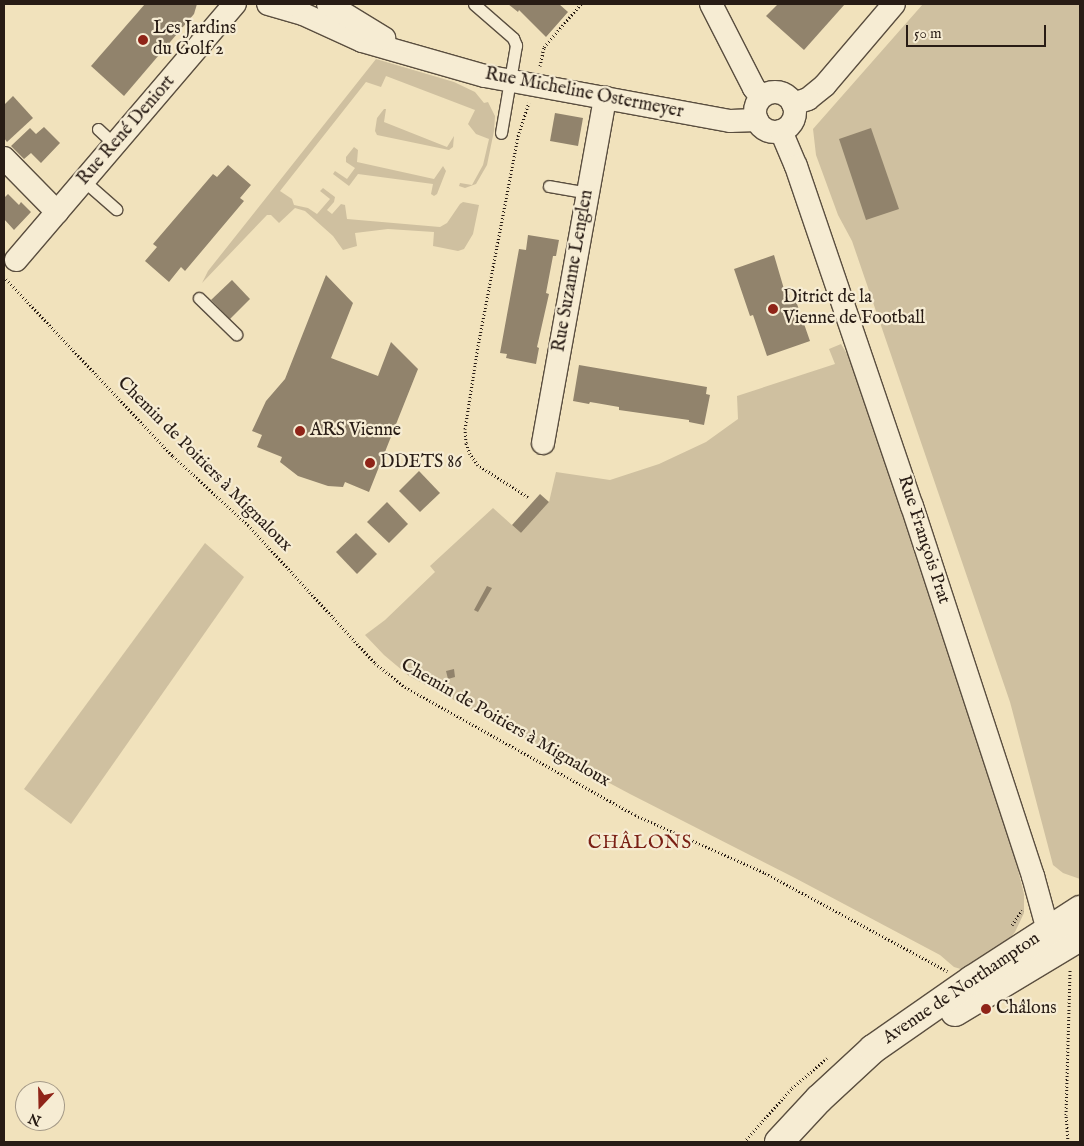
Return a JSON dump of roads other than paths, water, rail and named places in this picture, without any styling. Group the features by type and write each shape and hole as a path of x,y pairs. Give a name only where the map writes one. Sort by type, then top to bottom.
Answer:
{"street":[{"name":"Rue René Deniort","path":"10,268 235,4"},
{"name":"Rue Micheline Ostermeyer","path":"268,4 303,14 362,41 485,76 730,121 757,120"},
{"name":"Rue Micheline Ostermeyer","path":"328,4 413,55"},
{"path":"711,4 754,88 761,97"},
{"path":"794,104 808,99 824,85 894,4"},
{"path":"779,92 794,104 795,111 792,124 781,132 764,129 757,120 755,108 761,97 767,94 779,92"},
{"name":"Rue Suzanne Lenglen","path":"543,443 605,98"},
{"name":"Rue François Prat","path":"781,132 796,166 912,506 1034,876 1064,940"},
{"path":"4,158 57,212"},
{"name":"Avenue de Northampton","path":"848,1073 1064,940 1080,910"},
{"name":"Avenue de Northampton","path":"779,1142 819,1099 873,1050 964,986 1064,940"}],"lane":[{"path":"474,4 513,38 516,45 512,81 501,133"},
{"path":"98,130 115,145"},
{"path":"84,181 116,209"},
{"path":"549,186 588,193"},
{"path":"199,298 236,334"}],"place":[{"name":"Les Jardins du Golf 2","path":"143,40"},
{"name":"Ditrict de la Vienne de Football","path":"773,309"},
{"name":"ARS Vienne","path":"300,431"},
{"name":"DDETS 86","path":"370,463"},
{"name":"Châlons","path":"986,1009"}],"district":[{"name":"CHÂLONS","path":"640,844"}]}
